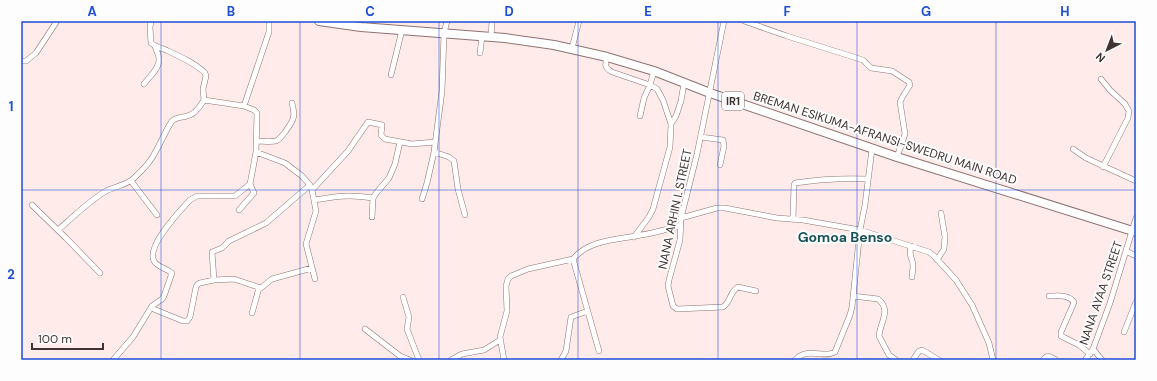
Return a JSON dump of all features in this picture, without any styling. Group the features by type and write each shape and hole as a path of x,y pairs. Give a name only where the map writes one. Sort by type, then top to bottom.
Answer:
{"main road":[{"name":"BREMAN ESIKUMA-AFRANSI-SWEDRU MAIN ROAD","path":"319,21 361,28 486,36 540,42 607,57 654,71 710,93 896,157 1134,231"}],"street":[{"path":"21,61 26,61 36,53 57,21"},
{"path":"58,230 96,197 119,185 131,181 150,161 172,122 176,118 190,115 196,111 204,100 203,89 206,76 205,73 185,60 151,43 151,21"},
{"path":"244,106 269,32 269,21"},
{"path":"422,198 434,152 442,91 444,33 447,21"},
{"path":"480,53 492,21"},
{"path":"572,48 579,21"},
{"name":"NANA ARHIN I. STREET","path":"724,21 701,137 681,218 680,240 668,283 674,307 678,309 723,307 726,305 735,288 738,287 756,291"},
{"path":"744,21 863,60 871,68 892,70 909,82 910,85 900,102 905,134 896,157"},
{"path":"391,75 402,30"},
{"path":"144,84 158,67 159,58 155,46"},
{"path":"607,57 605,66 607,69 655,87 671,124 670,148 651,213 634,237"},
{"path":"640,116 644,98 654,71"},
{"path":"1101,79 1125,104 1129,111 1128,118 1103,167"},
{"path":"671,124 678,111 684,83"},
{"path":"204,100 244,106 254,110 257,113 256,152 250,184 254,193 239,210"},
{"path":"257,141 272,141 278,140 281,137 293,122 294,111 292,104"},
{"path":"214,280 212,251 222,248 228,241 266,223 295,197 311,187 348,151 368,122 382,125 380,133 383,138 412,144 435,142"},
{"path":"701,137 723,140 724,146 720,165"},
{"path":"372,217 373,198 389,178 397,162 400,142"},
{"path":"795,360 799,356 810,353 831,354 835,352 850,315 860,230 872,149"},
{"path":"1073,149 1103,167 1136,181"},
{"path":"256,152 285,163 302,176 311,187 316,216 306,244 315,279"},
{"path":"434,152 449,157 454,161 458,189 465,215"},
{"path":"794,219 795,183 826,179 868,179"},
{"path":"131,181 157,215"},
{"path":"113,360 133,337 154,304 164,296 172,274 170,271 156,264 152,259 153,250 168,225 194,197 235,196 250,184"},
{"path":"314,200 334,197 360,196 373,198"},
{"path":"32,205 100,274"},
{"path":"681,218 720,208 860,230 929,252 961,287 972,305 989,343 993,360"},
{"path":"937,260 944,249 945,243 941,213"},
{"name":"NANA AYAA STREET","path":"1086,360 1091,352 1114,292 1126,251 1134,231 1136,218"},
{"path":"504,360 500,340 507,311 506,286 508,279 511,276 528,269 573,259 593,244 634,237 680,226"},
{"path":"911,246 909,252 913,267 912,277"},
{"path":"1126,251 1136,256"},
{"path":"573,259 598,351"},
{"path":"151,308 183,321 187,321 190,317 197,286 200,283 214,280 236,280 259,288 263,287 272,279 312,268"},
{"path":"252,313 259,288"},
{"path":"853,296 878,299 881,301 886,312 879,336 889,355 896,360"},
{"path":"1049,296 1066,296 1074,302 1061,332 1061,336 1091,352 1102,360"},
{"path":"403,297 409,317 407,329 419,360"},
{"path":"1124,332 1136,302"},
{"path":"561,360 566,351 571,317 588,310"},
{"path":"365,329 400,356 410,360"},
{"path":"451,360 462,354 484,350 500,340"},
{"path":"914,360 919,351 922,350 939,360"},
{"path":"1043,360 1048,356 1056,360"}],"district":[{"name":"Gomoa Benso","path":"845,237"}]}
